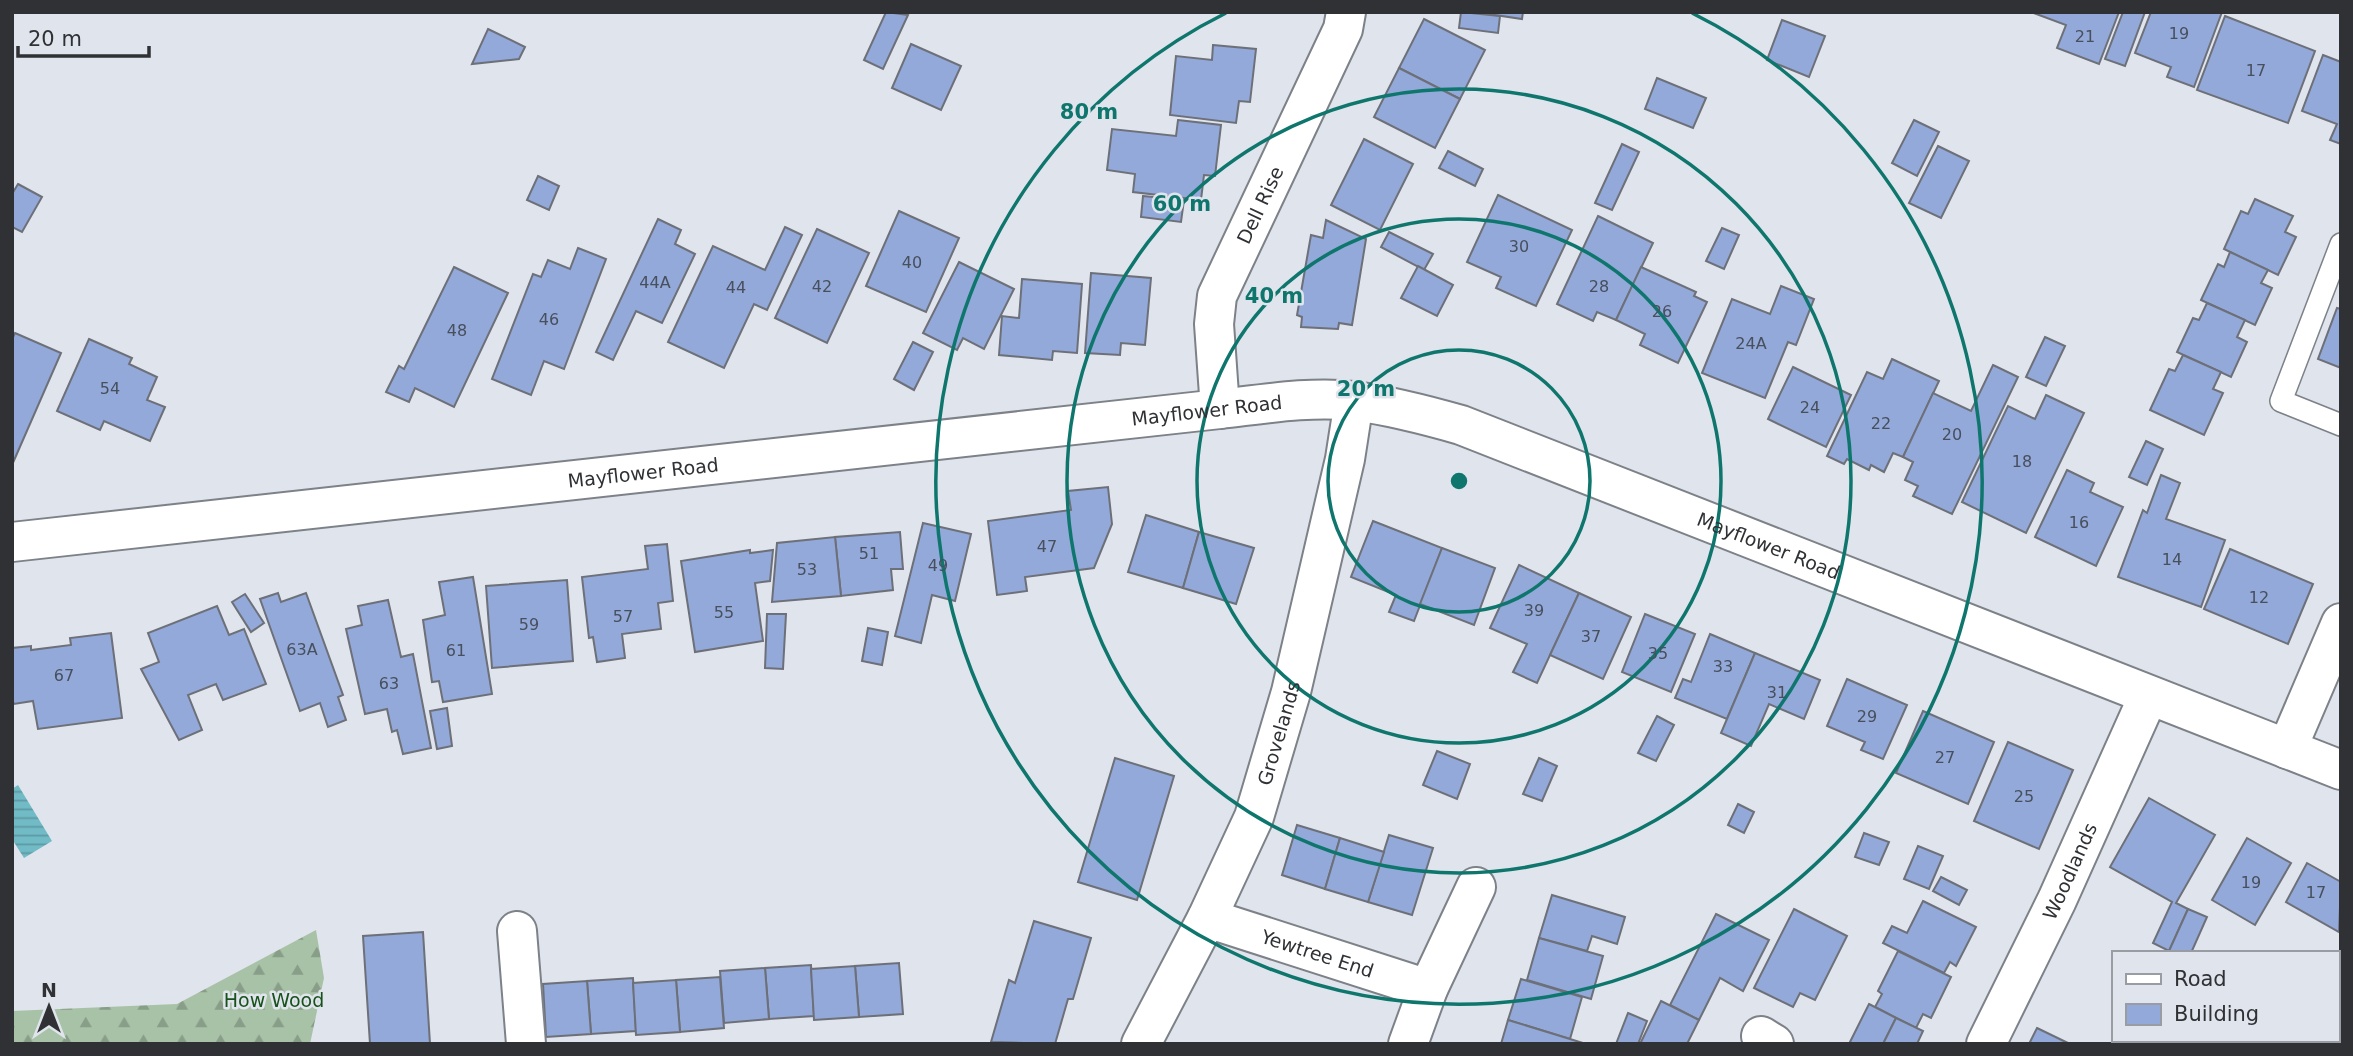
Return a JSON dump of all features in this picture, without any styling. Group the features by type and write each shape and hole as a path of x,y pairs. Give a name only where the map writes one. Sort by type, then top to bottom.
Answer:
{"street":[{"name":"Dell Rise","path":"1220,409 1214,324 1217,296 1343,29 1346,12"},
{"name":"Mayflower Road","path":"12,542 1220,409 1314,400 1354,401 1413,411 1461,425 2148,697 2341,770"},
{"name":"Grovelands","path":"1141,1044 1207,918 1254,817 1291,692 1345,459 1354,401"},
{"path":"2287,749 2341,623"},
{"name":"Woodlands","path":"1986,1044 2057,900 2148,697"},
{"path":"1408,1044 1428,989 1476,887"},
{"name":"Yewtree End","path":"1207,918 1428,989"},
{"path":"517,931 526,1044"}],"lane":[{"path":"2341,244 2281,401 2341,425"}],"green space":[{"name":"How Wood","path":"316,930 324,978 310,1044 12,1044 12,1011 177,1004"}],"water":[{"path":"18,785 52,841 24,858 12,839 12,789"}],"building":[{"path":"886,12 908,15 883,69 864,60"},
{"path":"1461,12 1500,16 1498,33 1459,28"},
{"path":"1475,12 1523,12 1522,19"},
{"path":"2031,12 2119,12 2099,64 2057,48 2066,25"},
{"path":"2123,12 2145,12 2125,66 2105,59"},
{"path":"2151,12 2222,12 2194,87 2167,77 2171,67 2135,53"},
{"path":"2225,16 2315,51 2288,123 2197,90"},
{"path":"1424,19 1485,50 1460,99 1399,68"},
{"path":"1782,20 1825,36 1809,77 1767,60"},
{"path":"488,29 525,47 519,59 472,64"},
{"path":"911,44 961,66 941,110 892,88"},
{"path":"1213,45 1256,49 1250,102 1239,101 1236,123 1170,115 1176,56 1212,60"},
{"path":"2323,55 2341,62 2341,144 2330,140 2337,124 2302,111"},
{"path":"1399,68 1460,99 1435,148 1374,117"},
{"path":"1657,78 1706,98 1693,128 1645,109"},
{"path":"1178,120 1221,125 1215,176 1204,175 1201,200 1133,192 1135,174 1107,170 1112,129 1176,136"},
{"path":"1914,120 1939,132 1917,176 1892,163"},
{"path":"1364,139 1413,164 1380,230 1331,205"},
{"path":"1622,144 1639,152 1612,210 1595,203"},
{"path":"1938,146 1969,161 1941,218 1909,203"},
{"path":"1448,151 1483,169 1475,186 1439,168"},
{"path":"538,176 559,186 549,210 527,200"},
{"path":"18,184 42,197 22,232 12,227 12,194"},
{"path":"1498,195 1572,230 1536,306 1496,288 1501,277 1467,262"},
{"path":"1143,196 1184,200 1181,222 1141,217"},
{"path":"2255,199 2293,216 2285,232 2296,237 2278,275 2224,249 2241,211 2248,214"},
{"path":"899,211 959,238 926,312 866,286"},
{"path":"1598,216 1653,243 1616,320 1597,312 1593,321 1557,304"},
{"path":"658,219 681,230 675,244 695,254 662,323 636,311 613,360 596,352"},
{"path":"1326,220 1366,239 1352,325 1339,323 1338,329 1301,327 1302,317 1297,315 1311,235 1323,238"},
{"path":"785,227 802,235 767,310 754,304 724,368 668,342 713,246 765,270"},
{"path":"1722,228 1739,235 1724,269 1706,261"},
{"path":"817,229 869,253 827,343 775,318"},
{"path":"1389,232 1433,254 1424,270 1381,247"},
{"path":"578,248 606,259 564,369 544,361 531,395 492,379 533,274 541,277 548,260 570,269"},
{"path":"2230,252 2268,270 2261,283 2272,288 2255,325 2201,300 2218,264 2224,267"},
{"path":"959,262 1014,289 984,349 963,338 957,350 923,333"},
{"path":"1418,266 1453,285 1437,316 1401,298"},
{"path":"454,267 508,293 454,407 415,388 409,402 386,392 399,366 404,369"},
{"path":"1641,267 1696,292 1694,296 1707,302 1678,363 1640,345 1645,334 1616,320"},
{"path":"1091,273 1151,278 1145,345 1121,343 1120,355 1085,353"},
{"path":"1022,279 1082,284 1077,353 1053,351 1052,360 999,355 1002,316 1019,318"},
{"path":"1781,286 1814,299 1796,345 1788,342 1765,398 1702,373 1732,299 1770,314"},
{"path":"2207,303 2245,320 2237,337 2247,342 2231,377 2177,352 2193,318 2199,320"},
{"path":"2337,308 2341,309 2341,368 2318,359"},
{"path":"15,333 61,353 12,465 12,339"},
{"path":"2045,337 2065,346 2046,386 2026,377"},
{"path":"89,339 132,358 129,364 157,377 147,400 165,407 150,441 104,421 100,430 57,411"},
{"path":"913,342 933,352 914,390 894,379"},
{"path":"2183,355 2221,372 2213,389 2223,393 2204,435 2150,410 2169,369 2175,371"},
{"path":"1892,359 1939,381 1903,457 1893,453 1884,472 1871,465 1869,470 1847,459 1844,464 1827,456 1867,372 1883,379"},
{"path":"1993,365 2018,377 1952,514 1913,496 1918,486 1905,480 1913,462 1903,457 1933,393 1971,411"},
{"path":"1793,367 1851,395 1826,447 1768,419"},
{"path":"2046,395 2084,413 2026,533 1962,502 2008,406 2035,419"},
{"path":"2146,441 2163,449 2147,485 2129,477"},
{"path":"2067,470 2094,483 2090,492 2123,507 2096,566 2035,537"},
{"path":"2161,475 2180,483 2166,519 2225,540 2201,607 2118,577 2143,510 2147,513"},
{"path":"1108,487 1112,524 1094,568 1025,577 1027,591 997,595 988,521 1071,510 1068,491"},
{"path":"1146,515 1199,532 1183,588 1128,572"},
{"path":"1373,521 1442,548 1414,621 1389,612 1396,595 1351,577"},
{"path":"923,523 971,534 955,601 932,595 921,643 895,636"},
{"path":"900,532 903,569 891,569 893,590 841,596 835,537"},
{"path":"1199,532 1254,548 1236,604 1183,588"},
{"path":"835,537 841,596 772,602 777,543"},
{"path":"667,544 673,601 658,603 661,629 622,634 625,658 597,662 593,637 589,638 582,577 648,569 645,546"},
{"path":"1442,548 1495,568 1474,625 1420,604"},
{"path":"2230,549 2313,584 2288,644 2204,609"},
{"path":"750,550 750,553 773,550 770,581 755,583 763,641 695,652 681,561"},
{"path":"1519,565 1579,593 1537,683 1513,672 1527,644 1490,628"},
{"path":"473,577 492,694 443,702 439,681 432,682 423,620 445,615 439,582"},
{"path":"567,580 573,661 492,668 486,586"},
{"path":"278,593 281,602 306,593 343,695 338,697 346,720 328,727 320,703 300,711 260,599"},
{"path":"1579,593 1631,617 1603,679 1550,655"},
{"path":"245,594 264,623 251,632 232,602"},
{"path":"388,600 401,657 413,654 431,748 403,754 397,730 392,732 387,709 365,714 346,629 362,625 358,606"},
{"path":"217,606 229,635 244,629 266,684 223,700 216,684 188,695 202,730 179,740 141,669 159,662 148,633"},
{"path":"767,614 786,614 783,669 765,668"},
{"path":"1645,614 1695,634 1671,692 1622,672"},
{"path":"868,628 888,632 882,665 862,661"},
{"path":"111,633 122,718 38,729 33,701 14,704 12,700 12,648 31,646 31,650 71,645 70,638"},
{"path":"1710,634 1755,653 1727,719 1675,698 1683,679 1691,682"},
{"path":"1755,653 1820,680 1804,719 1769,704 1751,746 1721,733"},
{"path":"1847,679 1907,705 1883,759 1861,750 1865,742 1827,726"},
{"path":"447,708 452,746 437,749 430,711"},
{"path":"1923,711 1994,742 1968,804 1896,773"},
{"path":"1657,716 1674,725 1656,761 1638,753"},
{"path":"2008,742 2073,770 2039,849 1974,821"},
{"path":"1437,751 1470,764 1457,799 1423,785"},
{"path":"1115,758 1174,776 1137,900 1078,882"},
{"path":"1539,758 1557,766 1542,801 1523,794"},
{"path":"2149,798 2215,835 2176,903 2188,909 2169,951 2153,943 2172,902 2110,867"},
{"path":"1738,804 1754,812 1744,833 1728,825"},
{"path":"1297,825 1340,838 1325,889 1282,875"},
{"path":"1864,833 1889,842 1879,865 1855,857"},
{"path":"1389,835 1433,848 1412,915 1368,902"},
{"path":"1340,838 1384,852 1368,902 1325,889"},
{"path":"2247,838 2291,863 2255,925 2212,900"},
{"path":"1918,846 1943,856 1929,889 1904,879"},
{"path":"2307,863 2341,882 2339,932 2286,902"},
{"path":"1941,877 1967,890 1959,905 1933,891"},
{"path":"1552,895 1625,917 1617,944 1592,936 1587,951 1539,938"},
{"path":"1923,901 1976,927 1956,966 1950,962 1944,973 1883,943 1892,926 1907,933"},
{"path":"1794,909 1847,936 1815,1000 1800,993 1793,1007 1754,988"},
{"path":"2188,909 2207,917 2192,951 2169,951"},
{"path":"1716,914 1769,940 1743,991 1720,978 1699,1020 1670,1005"},
{"path":"1034,921 1091,938 1073,999 1068,999 1055,1044 991,1042 1009,980 1015,983"},
{"path":"423,932 430,1044 370,1044 363,936"},
{"path":"1539,938 1603,956 1591,999 1527,980"},
{"path":"1898,951 1951,977 1931,1018 1923,1014 1916,1028 1875,1007 1882,994 1878,991"},
{"path":"899,963 903,1014 859,1017 855,966"},
{"path":"811,965 814,1016 769,1019 765,968"},
{"path":"855,966 859,1017 814,1020 811,969"},
{"path":"765,968 769,1019 724,1023 720,971"},
{"path":"720,977 724,1028 680,1032 676,980"},
{"path":"633,978 636,1031 591,1034 587,981"},
{"path":"1521,979 1582,997 1570,1039 1508,1020"},
{"path":"676,980 680,1032 636,1035 633,983"},
{"path":"587,981 591,1034 546,1037 543,984"},
{"path":"1661,1001 1699,1020 1687,1044 1640,1044"},
{"path":"1869,1004 1896,1018 1883,1044 1853,1044 1850,1042"},
{"path":"1628,1013 1647,1021 1638,1044 1616,1044"},
{"path":"1896,1018 1923,1031 1917,1044 1883,1044"},
{"path":"1508,1020 1570,1039 1586,1044 1501,1044"},
{"path":"2037,1028 2070,1044 2029,1044"},
{"path":"2239,1042 2243,1044 2205,1044"}]}
